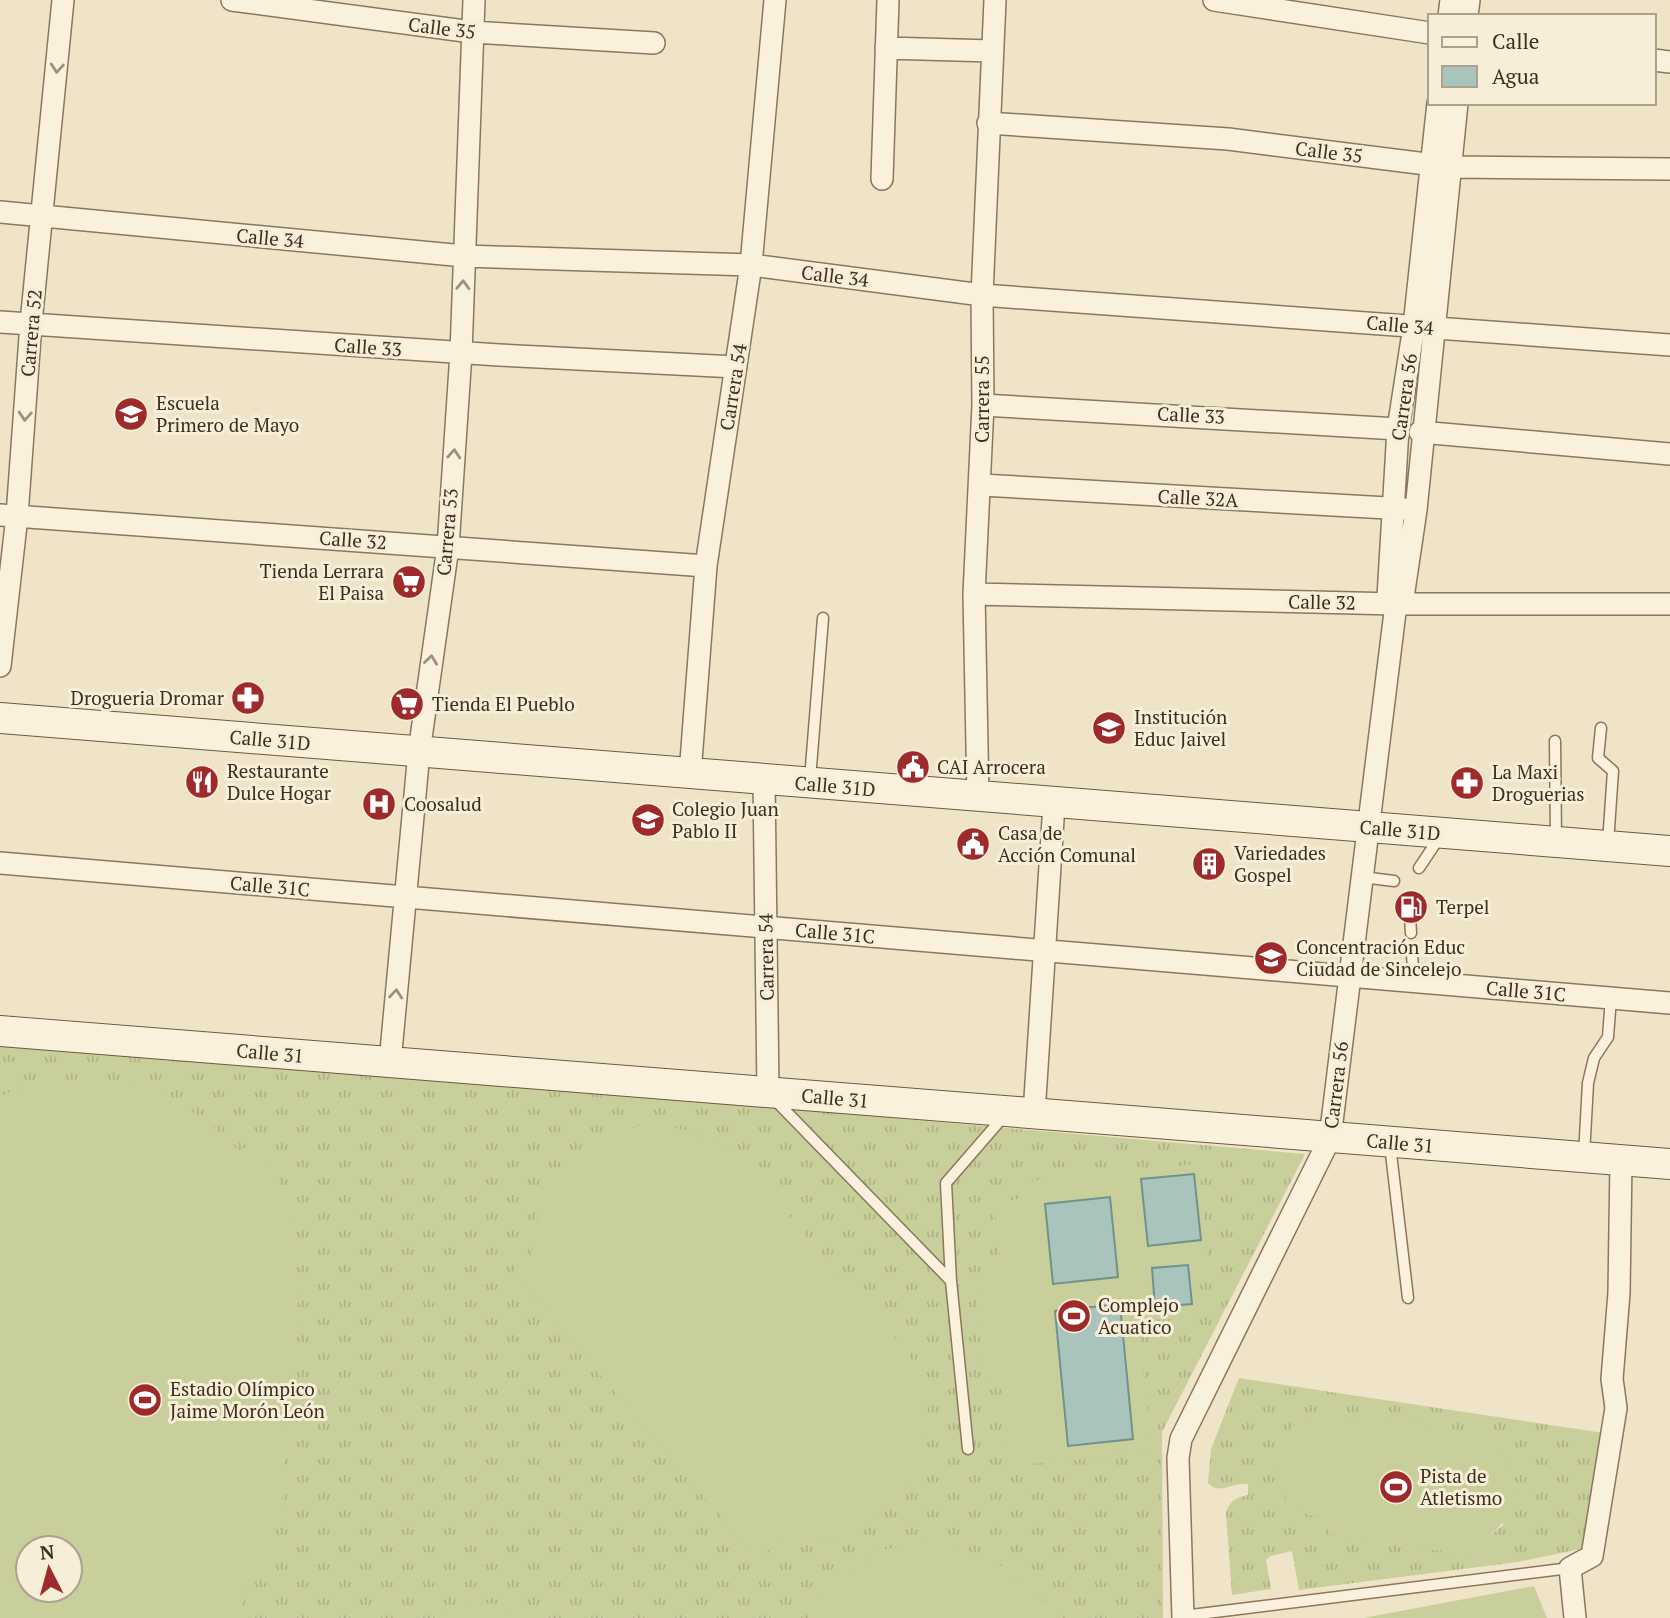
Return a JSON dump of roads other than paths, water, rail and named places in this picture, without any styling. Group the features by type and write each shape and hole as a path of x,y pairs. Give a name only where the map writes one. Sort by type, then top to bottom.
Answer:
{"street":[{"name":"Carrera 52","path":"0,666 9,515 43,218 63,0"},
{"name":"Calle 35","path":"232,0 472,32 654,43"},
{"name":"Carrera 53","path":"390,1062 419,752 448,547 461,353 474,0"},
{"name":"Carrera 54","path":"690,774 706,566 751,265 775,0"},
{"path":"882,179 888,0"},
{"name":"Carrera 55","path":"978,798 974,594 984,404 982,295 995,0"},
{"path":"1214,0 1307,7 1428,33"},
{"path":"886,48 992,51"},
{"name":"Carrera 56","path":"1183,1617 1178,1458 1181,1439 1330,1138 1396,604 1388,597 1421,432 1425,327 1441,166 1438,105"},
{"name":"Carrera 56","path":"1441,166 1456,105"},
{"name":"Calle 35","path":"988,123 1228,139 1441,166 1670,169"},
{"name":"Calle 34","path":"0,212 464,256 751,265 982,295 1670,345"},
{"name":"Calle 33","path":"0,322 461,353 736,367"},
{"name":"Carrera 56","path":"1406,509 1398,429 1425,327"},
{"name":"Calle 33","path":"984,404 1398,429"},
{"path":"1421,432 1670,453"},
{"name":"Calle 32A","path":"981,485 1406,509"},
{"name":"Calle 32","path":"9,515 706,566"},
{"name":"Calle 32","path":"974,594 1396,604 1670,604"},
{"name":"Calle 31D","path":"0,718 978,798 1670,851"},
{"name":"Carrera 54","path":"764,780 768,1093"},
{"path":"1021,1113 1044,951 1054,804"},
{"name":"Calle 31C","path":"0,863 1670,1003"},
{"name":"Calle 31","path":"0,1031 1670,1164"},
{"path":"1575,1618 1570,1568 1592,1556 1616,1408 1612,1379 1619,1293 1621,1161"}],"lane":[{"path":"810,784 823,618"},
{"path":"1601,728 1598,758 1613,771 1608,846"},
{"path":"1555,741 1557,842"},
{"path":"1419,868 1442,833"},
{"path":"1362,877 1394,881"},
{"path":"1409,899 1411,933"},
{"path":"1412,955 1414,981"},
{"path":"1584,1158 1587,1083 1594,1058 1608,1037 1611,998"},
{"path":"768,1093 951,1281"},
{"path":"968,1449 951,1281 946,1183 1021,1113"},
{"path":"1389,1142 1408,1298"},
{"path":"1183,1617 1570,1568"}],"water":[{"path":"1194,1174 1201,1240 1148,1246 1141,1179"},
{"path":"1110,1197 1118,1277 1053,1284 1045,1204"},
{"path":"1188,1265 1192,1304 1155,1307 1152,1268"},
{"path":"1120,1304 1133,1439 1068,1446 1055,1311"}],"place":[{"name":"Escuela Primero de Mayo","path":"131,414"},
{"name":"Tienda Lerrara El Paisa","path":"409,582"},
{"name":"Drogueria Dromar","path":"248,698"},
{"name":"Tienda El Pueblo","path":"407,704"},
{"name":"Institución Educ Jaivel","path":"1109,728"},
{"name":"CAI Arrocera","path":"913,767"},
{"name":"Restaurante Dulce Hogar","path":"202,782"},
{"name":"La Maxi Droguerias","path":"1467,783"},
{"name":"Coosalud","path":"379,804"},
{"name":"Colegio Juan Pablo II","path":"648,820"},
{"name":"Casa de Acción Comunal","path":"973,844"},
{"name":"Variedades Gospel","path":"1209,864"},
{"name":"Terpel","path":"1411,907"},
{"name":"Concentración Educ Ciudad de Sincelejo","path":"1271,958"},
{"name":"Complejo Acuatico","path":"1074,1316"},
{"name":"Estadio Olímpico Jaime Morón León","path":"145,1400"},
{"name":"Pista de Atletismo","path":"1396,1487"}]}
